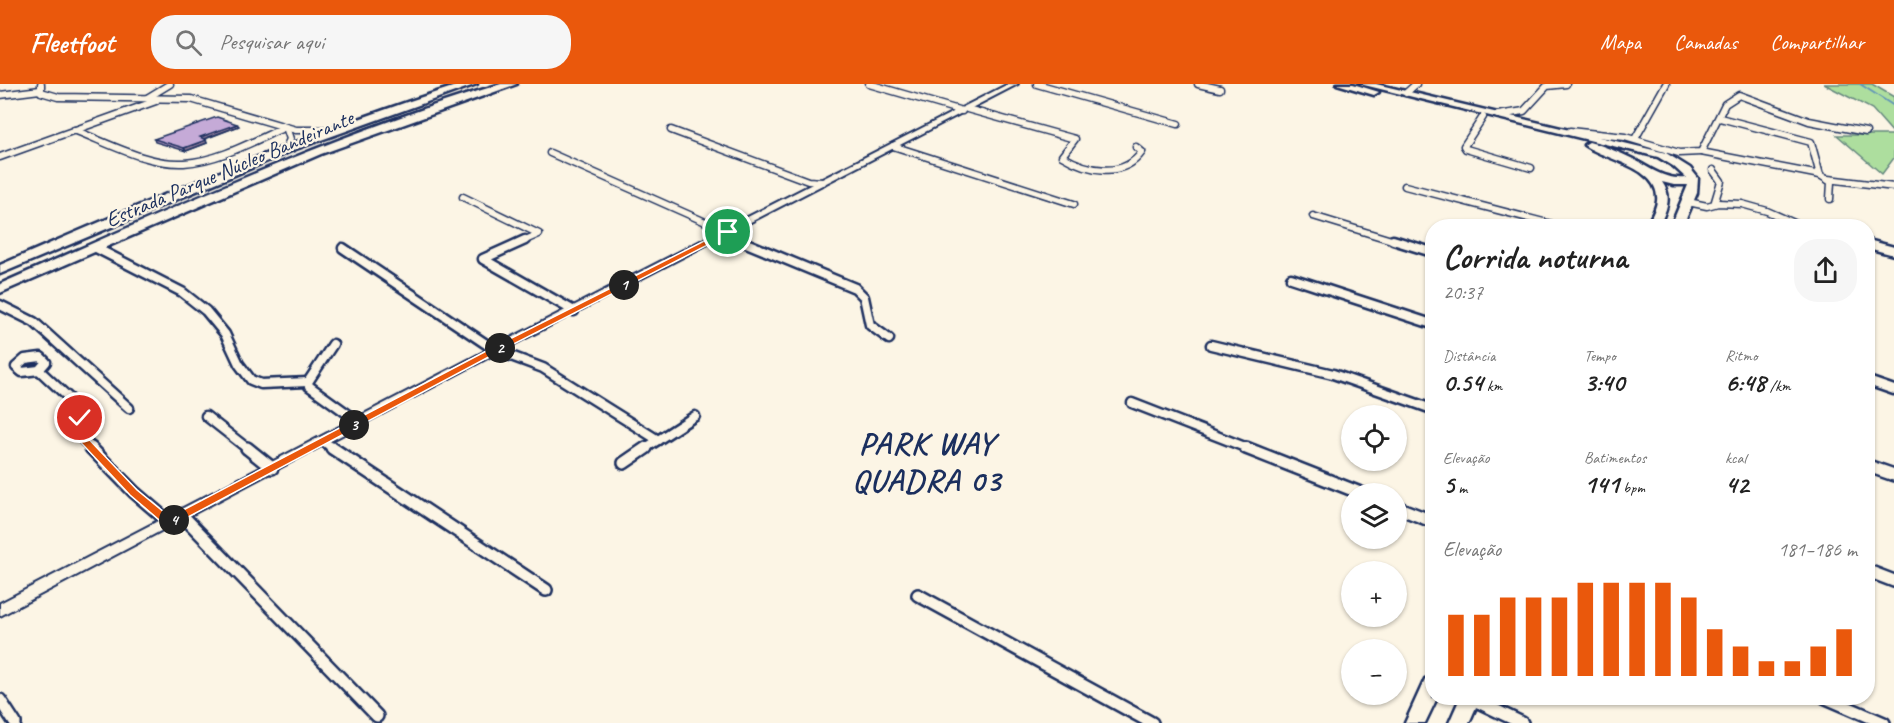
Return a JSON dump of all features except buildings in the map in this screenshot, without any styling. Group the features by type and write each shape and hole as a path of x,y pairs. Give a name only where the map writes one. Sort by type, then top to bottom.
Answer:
{"highway":[{"name":"Estrada Parque Núcleo Bandeirante","path":"0,270 286,148 472,84"},
{"name":"Estrada Parque Núcleo Bandeirante","path":"0,289 311,154 417,114 512,84"}],"main road":[{"path":"1342,84 1483,117 1611,152 1649,175 1659,185 1664,198 1656,219"},
{"path":"1365,84 1570,131 1662,155 1683,167 1694,180 1694,191 1680,219"},
{"path":"1611,152 1614,146 1622,144"},
{"path":"1649,175 1674,182 1694,180"},
{"path":"1415,723 1425,701"},
{"path":"1459,723 1467,705"}],"street":[{"path":"147,98 170,84"},
{"path":"869,84 1075,139 1062,156 1103,171 1121,168 1141,156 1142,152 1136,147"},
{"path":"0,610 495,350 726,233 814,184 1014,84"},
{"path":"1036,84 1178,124"},
{"path":"1198,84 1220,89"},
{"path":"1406,93 1416,84"},
{"path":"1498,115 1524,111 1547,86 1566,84"},
{"path":"1635,140 1636,133 1666,84"},
{"path":"0,95 40,87 49,96 80,99 147,98 202,101 286,131 313,133 333,130"},
{"path":"1701,152 1728,99 1738,91 1809,121 1866,132"},
{"path":"0,157 162,99"},
{"path":"1524,111 1533,123"},
{"path":"1483,117 1464,146 1531,168"},
{"path":"1720,118 1804,139 1813,146 1820,175"},
{"path":"74,130 152,157 183,164 205,159 260,137 286,131"},
{"path":"671,130 814,184"},
{"path":"286,131 286,148"},
{"path":"1570,131 1598,132 1679,153 1701,152 1820,175 1828,179 1894,187"},
{"path":"892,146 1074,204"},
{"path":"550,153 726,233 855,288 864,297 870,326 888,339"},
{"path":"1688,202 1707,206 1715,201 1721,181 1713,170"},
{"path":"1828,179 1831,182 1830,199"},
{"path":"1405,186 1532,219"},
{"path":"463,197 539,234 483,259 574,311"},
{"path":"1715,201 1776,214 1786,219"},
{"path":"1313,216 1425,250"},
{"path":"1875,246 1894,251"},
{"path":"96,248 182,292 206,311 225,334 239,364 251,380 261,384 308,382"},
{"path":"343,248 495,350 543,368 658,440"},
{"path":"1291,278 1425,322"},
{"path":"0,305 34,322 129,408"},
{"path":"308,382 333,344"},
{"path":"1211,345 1333,374 1425,407"},
{"path":"39,370 83,411 75,427 76,432 134,492 169,522"},
{"path":"308,382 309,386 359,422"},
{"path":"1875,383 1894,390"},
{"path":"1132,403 1341,485"},
{"path":"206,416 272,468"},
{"path":"624,463 694,416"},
{"path":"323,441 362,470 546,590"},
{"path":"1875,468 1894,475"},
{"path":"1407,511 1425,518"},
{"path":"182,515 377,716"},
{"path":"1875,574 1894,581"},
{"path":"918,595 1152,723"},
{"path":"0,700 15,723"},
{"path":"1485,705 1522,723"},
{"path":"1842,705 1884,723"}],"green space":[{"path":"1824,84 1872,84 1894,97 1894,134 1872,109"},
{"path":"1837,135 1894,135 1894,158 1882,174"}],"waterway":[{"path":"1860,84 1894,106"}],"district":[{"name":"PARK WAY QUADRA 03","path":"927,462"}],"route":[{"path":"80,418 75,427 76,432 134,492 169,522 495,350 728,232"}]}
